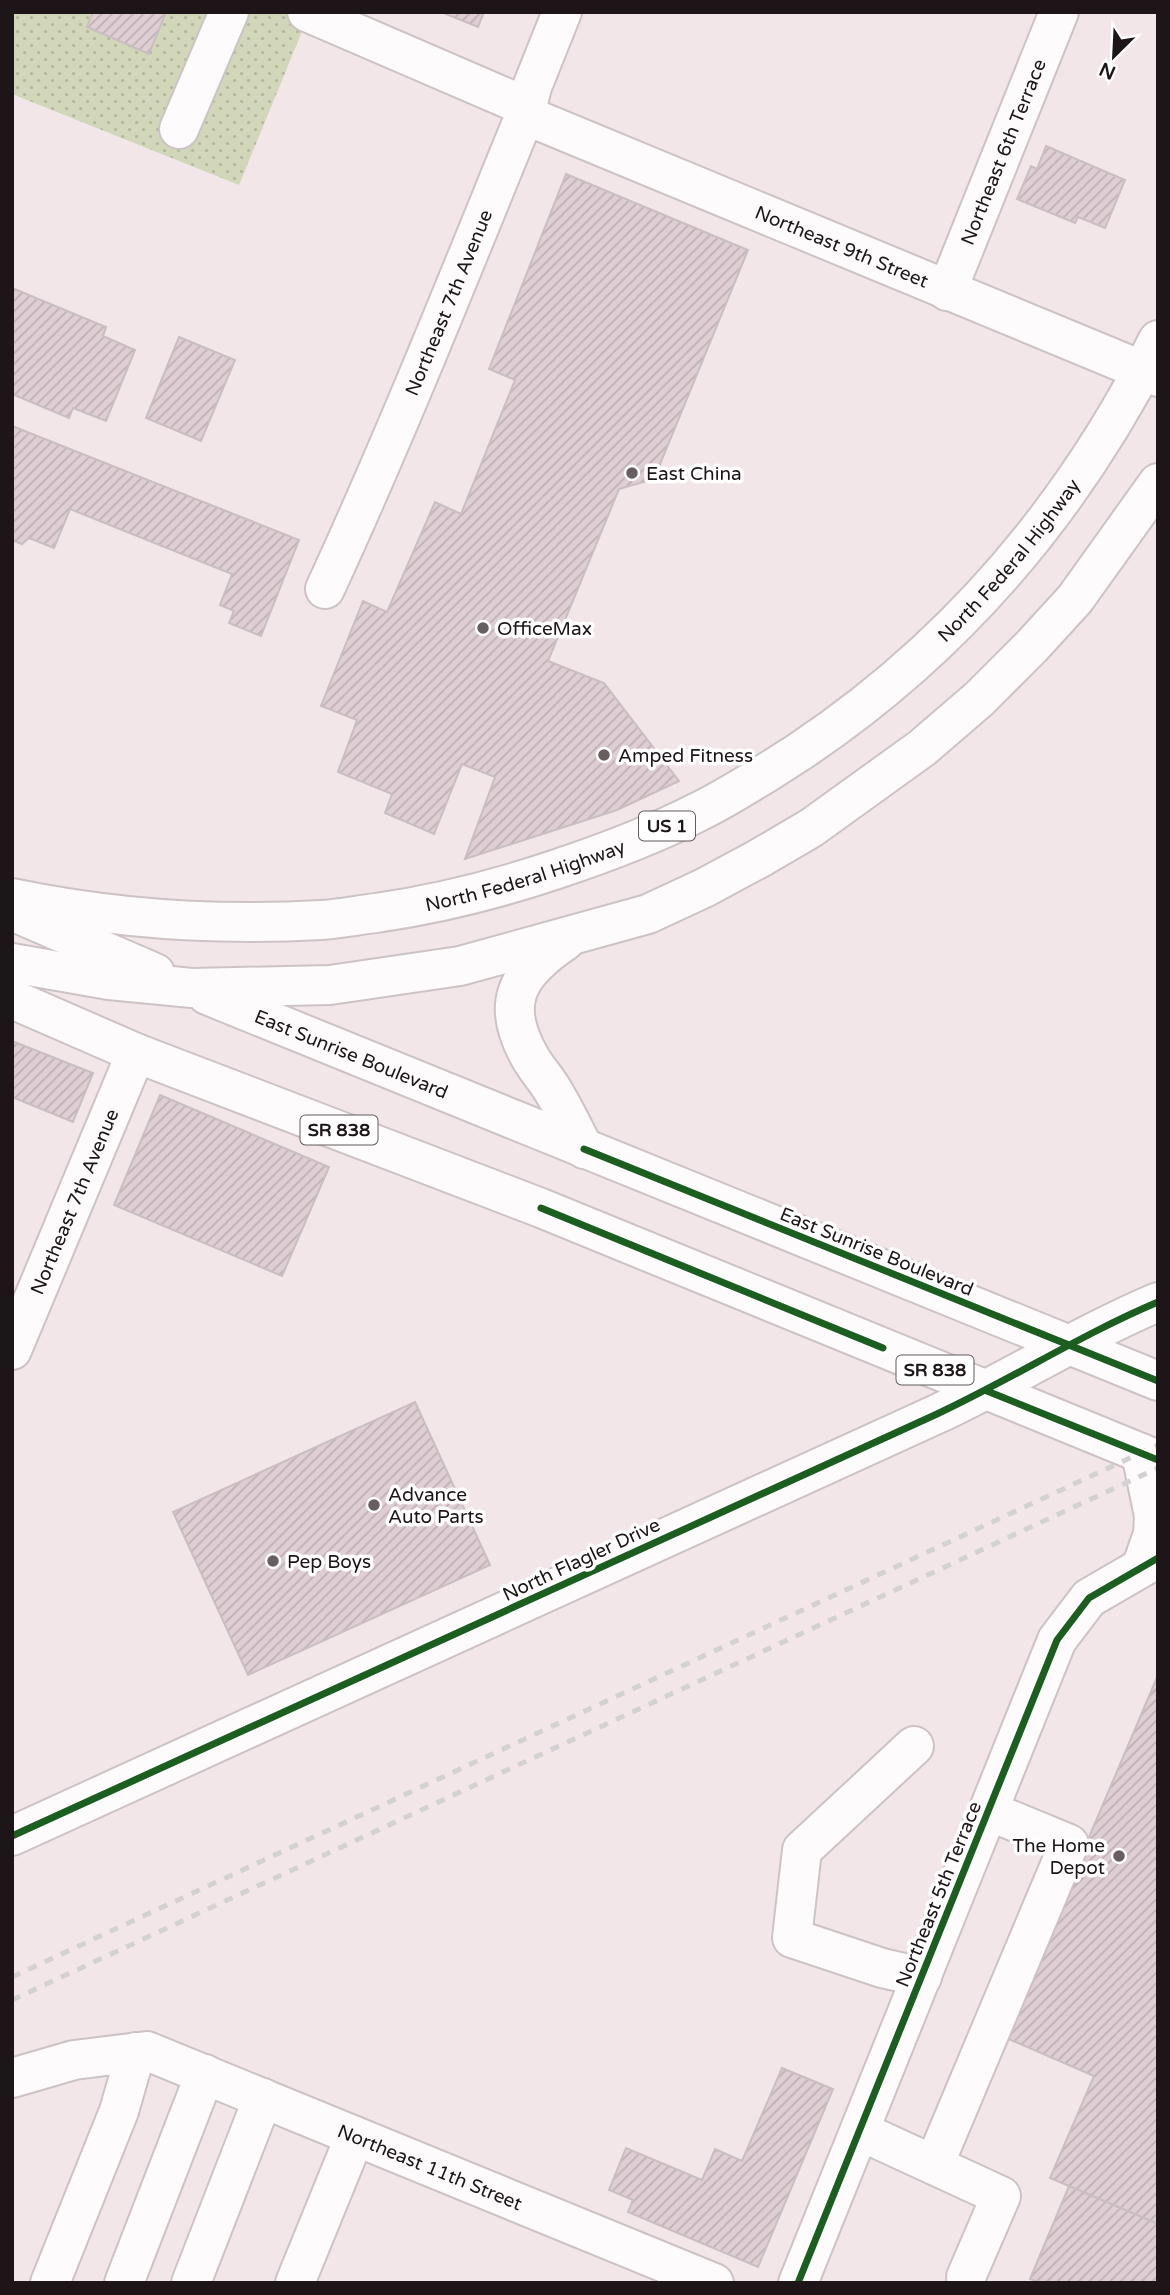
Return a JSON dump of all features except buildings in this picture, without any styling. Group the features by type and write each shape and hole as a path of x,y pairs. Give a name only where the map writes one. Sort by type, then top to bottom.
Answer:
{"main road":[{"path":"179,129 229,12"},
{"name":"Northeast 9th Street","path":"307,12 526,111 947,290 1153,363"},
{"name":"Northeast 7th Avenue","path":"325,589 443,317 526,111 532,87 562,12"},
{"name":"Northeast 6th Terrace","path":"947,290 1059,12"},
{"name":"North Federal Highway","path":"12,898 136,918 226,923 325,920 425,906 518,883 607,852 696,813 765,774 834,728 895,680 958,622 1010,567 1058,505 1153,363"},
{"path":"12,963 109,980 191,988 330,985 460,966 648,914 758,859 822,820 922,748 979,699 1075,598 1158,483"},
{"name":"East Sunrise Boulevard","path":"12,912 584,1149 1158,1381"},
{"path":"573,936 546,954 525,976 515,996 515,1016 517,1028 531,1059 551,1088 584,1149"},
{"name":"SR 838","path":"12,999 136,1053 541,1208 1149,1456"},
{"name":"Northeast 7th Avenue","path":"12,1350 136,1053"},
{"name":"North Flagler Drive","path":"12,1836 987,1391 1113,1321 1158,1302"},
{"path":"1149,1456 1154,1516 1150,1562"},
{"name":"Northeast 5th Terrace","path":"798,2283 1057,1640 1089,1598 1150,1562"},
{"path":"914,1746 802,1850 792,1938 882,1968 922,1977"},
{"path":"934,2165 1069,1844 989,1811"},
{"path":"12,2078 74,2060 142,2052 50,2283"},
{"name":"Northeast 11th Street","path":"142,2052 205,2074 714,2283"},
{"path":"124,2283 205,2074"},
{"path":"191,2283 263,2098"},
{"path":"860,2131 1001,2196 966,2277"},
{"path":"295,2283 355,2136"}],"green space":[{"path":"12,12 310,12 239,185 12,94"}],"railway":[{"path":"12,1977 1158,1445"},
{"path":"12,2000 1158,1468"}],"cycle path":[{"path":"584,1149 1158,1381"},
{"path":"541,1208 883,1348"},
{"path":"12,1836 937,1414 1102,1328 1158,1302"},
{"path":"987,1391 1158,1460"},
{"path":"798,2283 1057,1640 1089,1598 1158,1558"}],"place":[{"name":"East China","path":"632,473"},
{"name":"OfficeMax","path":"483,628"},
{"name":"Amped Fitness","path":"604,755"},
{"name":"Advance Auto Parts","path":"374,1505"},
{"name":"Pep Boys","path":"273,1561"},
{"name":"The Home Depot","path":"1119,1856"}]}
